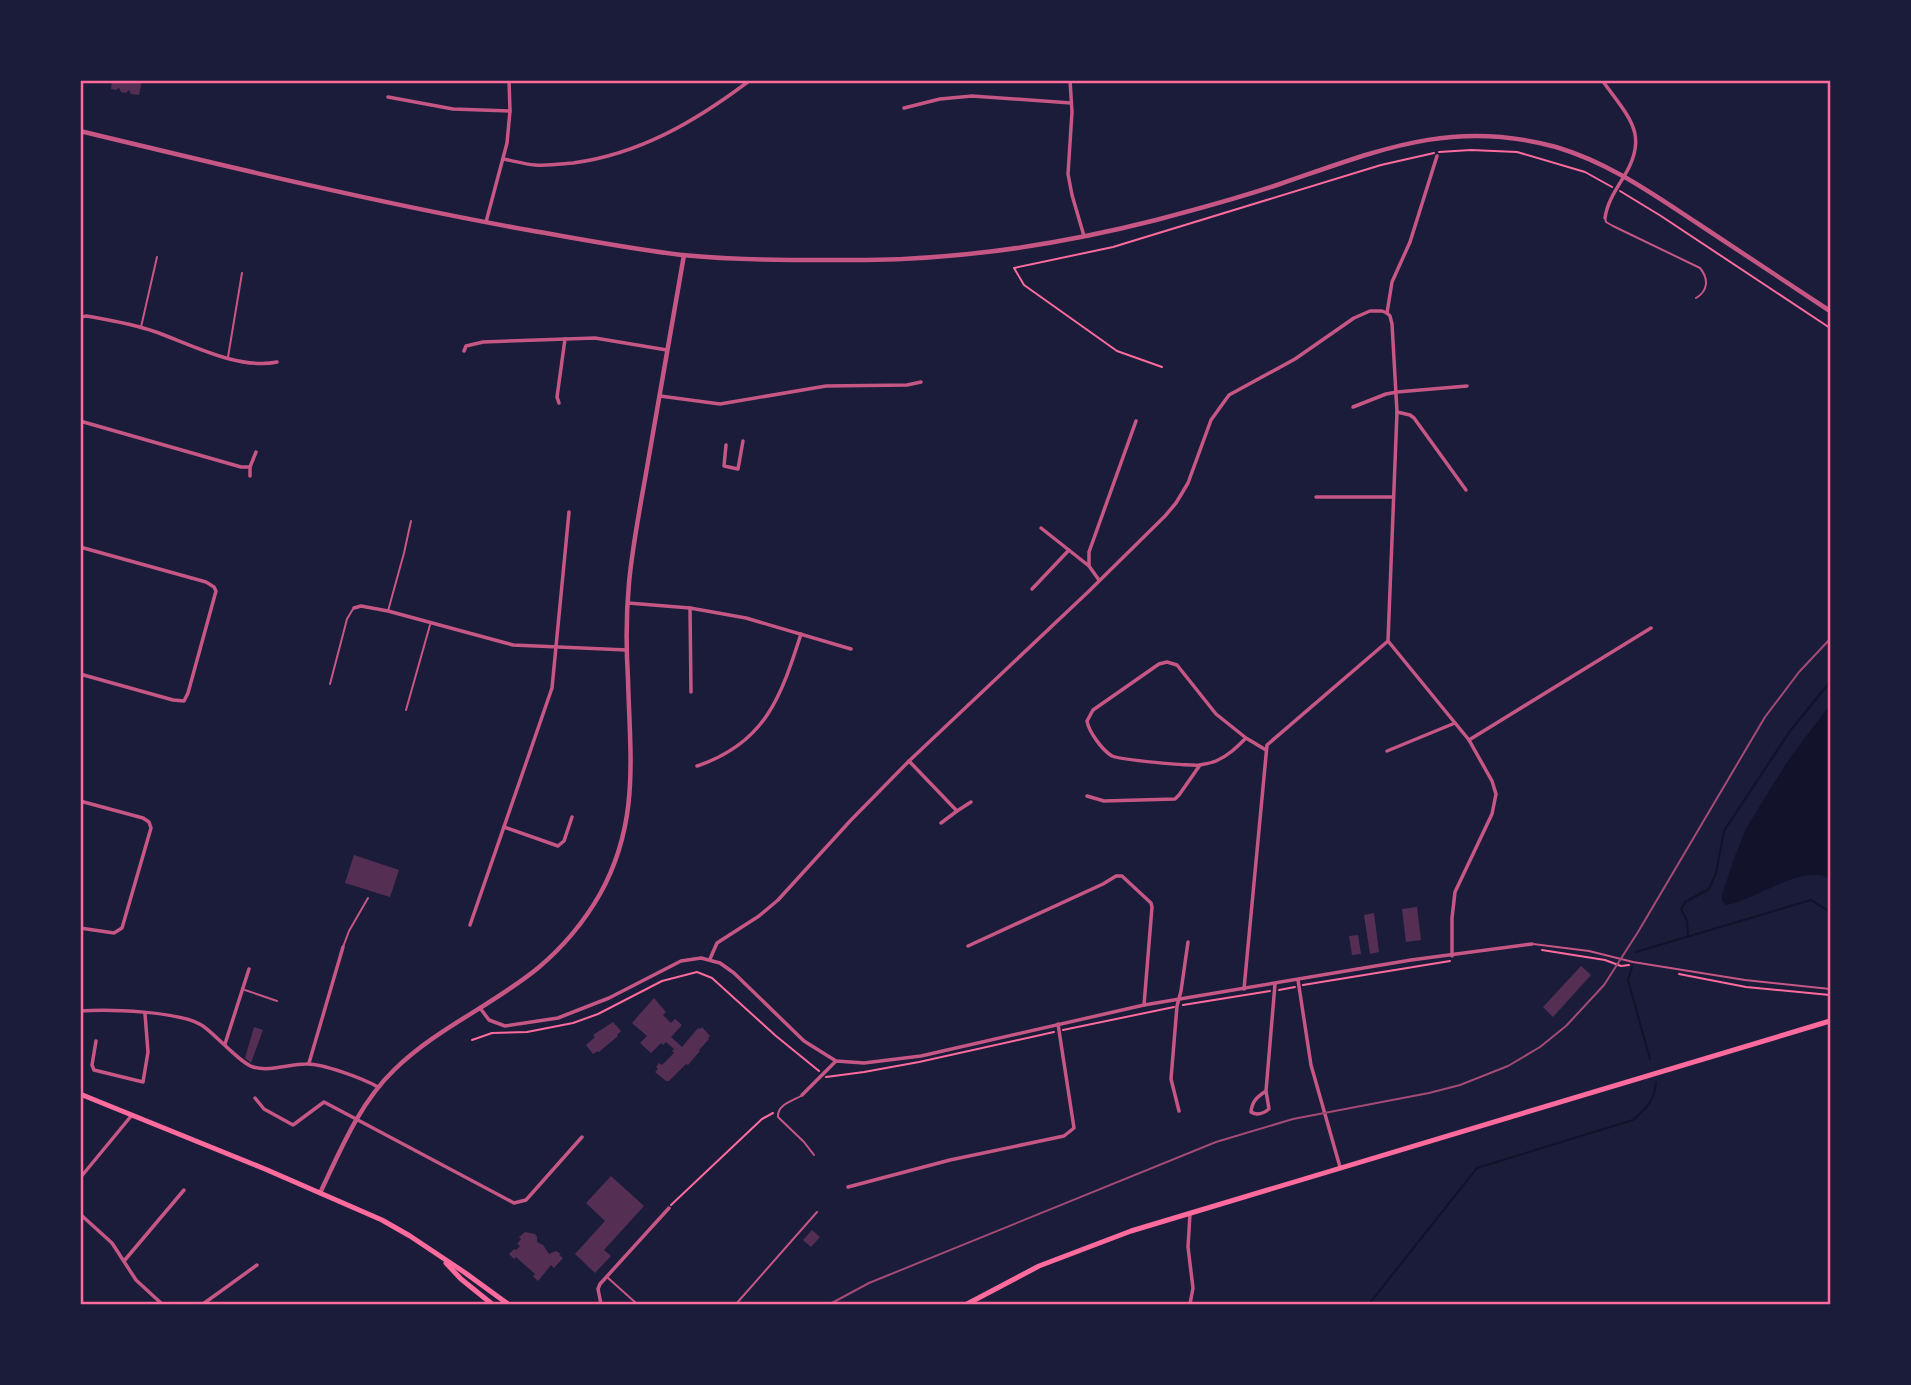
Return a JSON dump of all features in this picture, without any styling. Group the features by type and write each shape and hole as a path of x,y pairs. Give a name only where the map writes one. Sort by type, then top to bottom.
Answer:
{"main road":[{"path":"967,1304 1039,1266 1131,1231 1830,1021"},
{"path":"80,1094 265,1168 382,1220 410,1236 508,1304"},
{"path":"439,1256 461,1279 492,1304"}],"street":[{"path":"486,222 503,159 510,111 509,80"},
{"path":"1070,80 1069,183 1084,236"},
{"path":"1602,80 1637,135 1636,149 1625,176 1607,207 1605,218"},
{"path":"503,159 533,165 552,165 583,162 622,152 691,122 749,81"},
{"path":"904,108 940,99 972,96 1071,103"},
{"path":"388,97 453,109 510,111"},
{"path":"80,131 215,164 486,222 684,255 781,260 873,260 938,256 1084,236 1153,221 1258,192 1388,148 1438,137 1477,136 1527,140 1578,155 1625,176 1830,311"},
{"path":"1387,313 1392,282 1410,242 1437,156"},
{"path":"320,1193 357,1119 378,1087 422,1046 520,982 555,953 590,909 610,874 620,848 631,792 627,650 633,553 684,255"},
{"path":"710,959 717,943 771,907 875,794 1177,503 1192,475 1211,420 1229,395 1295,359 1354,318 1370,311 1382,311 1390,316 1396,392 1388,641 1469,740 1492,780 1496,799 1492,814 1455,892 1452,956"},
{"path":"80,317 141,328 228,358 267,364 277,362"},
{"path":"464,351 466,346 483,342 595,338 667,349"},
{"path":"559,402 557,397 565,339"},
{"path":"660,396 720,404 844,384 907,385 921,382"},
{"path":"1353,407 1385,394 1467,386"},
{"path":"1397,412 1413,418 1466,490"},
{"path":"80,421 241,467 250,467"},
{"path":"1088,566 1091,544 1136,421"},
{"path":"726,445 724,466 738,469 743,441"},
{"path":"250,476 250,467 256,453"},
{"path":"1316,497 1393,497"},
{"path":"470,925 547,707 554,678 569,512"},
{"path":"1041,528 1088,566 1099,580"},
{"path":"80,547 217,587 184,701 80,674"},
{"path":"1032,589 1069,550"},
{"path":"628,603 690,608 746,618 851,649"},
{"path":"354,608 361,606 388,611 501,643 627,650"},
{"path":"690,608 691,692"},
{"path":"1469,740 1651,628"},
{"path":"697,766 713,761 733,749 764,720 783,687 801,634"},
{"path":"1244,989 1267,745 1388,641"},
{"path":"1246,738 1222,758 1200,765 1133,759 1111,755 1089,729 1087,721 1093,710 1159,664 1171,662 1177,665 1216,714 1266,750"},
{"path":"1387,751 1455,723"},
{"path":"909,761 957,811"},
{"path":"1087,796 1104,801 1175,799 1200,765"},
{"path":"80,801 143,818 149,822 151,828 122,928 114,933 80,928"},
{"path":"941,823 971,802"},
{"path":"504,827 558,846 564,841 572,817"},
{"path":"968,946 1116,876 1122,876 1152,907 1144,1005"},
{"path":"1179,1111 1171,1079 1178,999 1188,942"},
{"path":"480,1008 489,1020 499,1025 550,1020 609,998 681,961 693,958 710,959 736,975 804,1041 836,1061 864,1063 921,1056 1178,999 1411,960 1532,946"},
{"path":"309,1063 343,947"},
{"path":"225,1044 249,969"},
{"path":"1298,980 1311,1065 1340,1167"},
{"path":"1266,1091 1255,1097 1251,1109 1254,1114 1261,1114 1269,1109 1266,1091 1275,984"},
{"path":"80,1011 106,1010 176,1016 202,1026 243,1062 254,1068 309,1063 361,1078 378,1087"},
{"path":"96,1041 92,1065 94,1070 143,1082 148,1052 145,1014"},
{"path":"848,1187 950,1160 1064,1136 1070,1132 1074,1128 1058,1024"},
{"path":"802,1095 836,1061"},
{"path":"255,1098 264,1109 293,1125 324,1102 514,1203 526,1200 582,1137"},
{"path":"80,1178 132,1115"},
{"path":"124,1261 184,1190"},
{"path":"601,1304 598,1289 600,1284 668,1208"},
{"path":"1190,1213 1188,1247 1193,1288 1190,1304"},
{"path":"80,1214 112,1243 136,1280 162,1304"},
{"path":"203,1304 257,1265"}],"lane":[{"path":"1605,218 1606,222 1613,226 1700,268 1706,278 1706,287 1696,298"},
{"path":"141,328 157,257"},
{"path":"228,358 242,274"},
{"path":"388,611 411,521"},
{"path":"330,684 347,619 354,608"},
{"path":"406,710 430,624"},
{"path":"343,947 368,898"},
{"path":"1532,946 1590,951 1633,962 1745,980 1830,989"},
{"path":"243,989 277,1001"},
{"path":"802,1095 777,1112 781,1122 804,1142 814,1155"},
{"path":"736,1304 817,1212"},
{"path":"606,1277 637,1304"}],"path":[{"path":"1162,368 1117,351 1024,285 1014,268 1113,247 1381,165 1438,152 1471,150 1517,152 1585,172 1661,216 1830,328"},
{"path":"1532,946 1605,960 1621,966 1634,966"},
{"path":"1680,974 1746,987 1830,995"},
{"path":"1112,1019 1130,1015"},
{"path":"668,1208 762,1119 777,1112"}],"shaded area":[{"path":"1830,705 1830,879 1820,875 1807,875 1726,905 1722,901 1722,895 1747,827 1789,759"}],"building":[{"path":"112,80 142,80 139,95 131,94 129,90 126,93 119,88 111,89"},
{"path":"354,855 399,870 390,897 345,883"},
{"path":"1417,907 1421,940 1406,942 1402,909"},
{"path":"1374,913 1379,952 1370,954 1364,915"},
{"path":"1358,935 1361,954 1352,955 1349,936"},
{"path":"1581,966 1591,975 1553,1017 1543,1007"},
{"path":"654,998 666,1012 663,1015 671,1023 675,1019 682,1025 671,1037 682,1047 698,1028 702,1027 710,1036 688,1065 669,1081 655,1072 659,1063 662,1065 674,1053 674,1049 666,1042 663,1045 661,1043 651,1053 640,1043 647,1036 632,1023"},
{"path":"613,1022 621,1031 618,1036 593,1054 586,1045 595,1037 593,1035"},
{"path":"254,1027 263,1030 251,1063 245,1058"},
{"path":"611,1176 644,1206 604,1250 611,1256 595,1273 575,1254 605,1221 586,1203"},
{"path":"812,1230 820,1237 811,1247 803,1240"},
{"path":"525,1232 535,1234 537,1242 543,1245 549,1254 556,1251 563,1258 554,1268 551,1265 538,1281 533,1276 535,1274 509,1254 520,1246 517,1244 521,1239 519,1237"}],"waterway":[{"path":"1688,936 1687,921 1681,909 1685,902 1709,889 1716,873 1724,831 1790,731 1830,682"},
{"path":"1636,952 1811,900 1830,912"},
{"path":"1632,967 1628,980 1650,1059"},
{"path":"1369,1304 1477,1168 1633,1120 1649,1104 1656,1082"}],"railway":[{"path":"830,1304 869,1283 1216,1142 1293,1119 1460,1085 1508,1066 1540,1047 1566,1026 1604,985 1765,717 1799,672 1830,639"}]}
